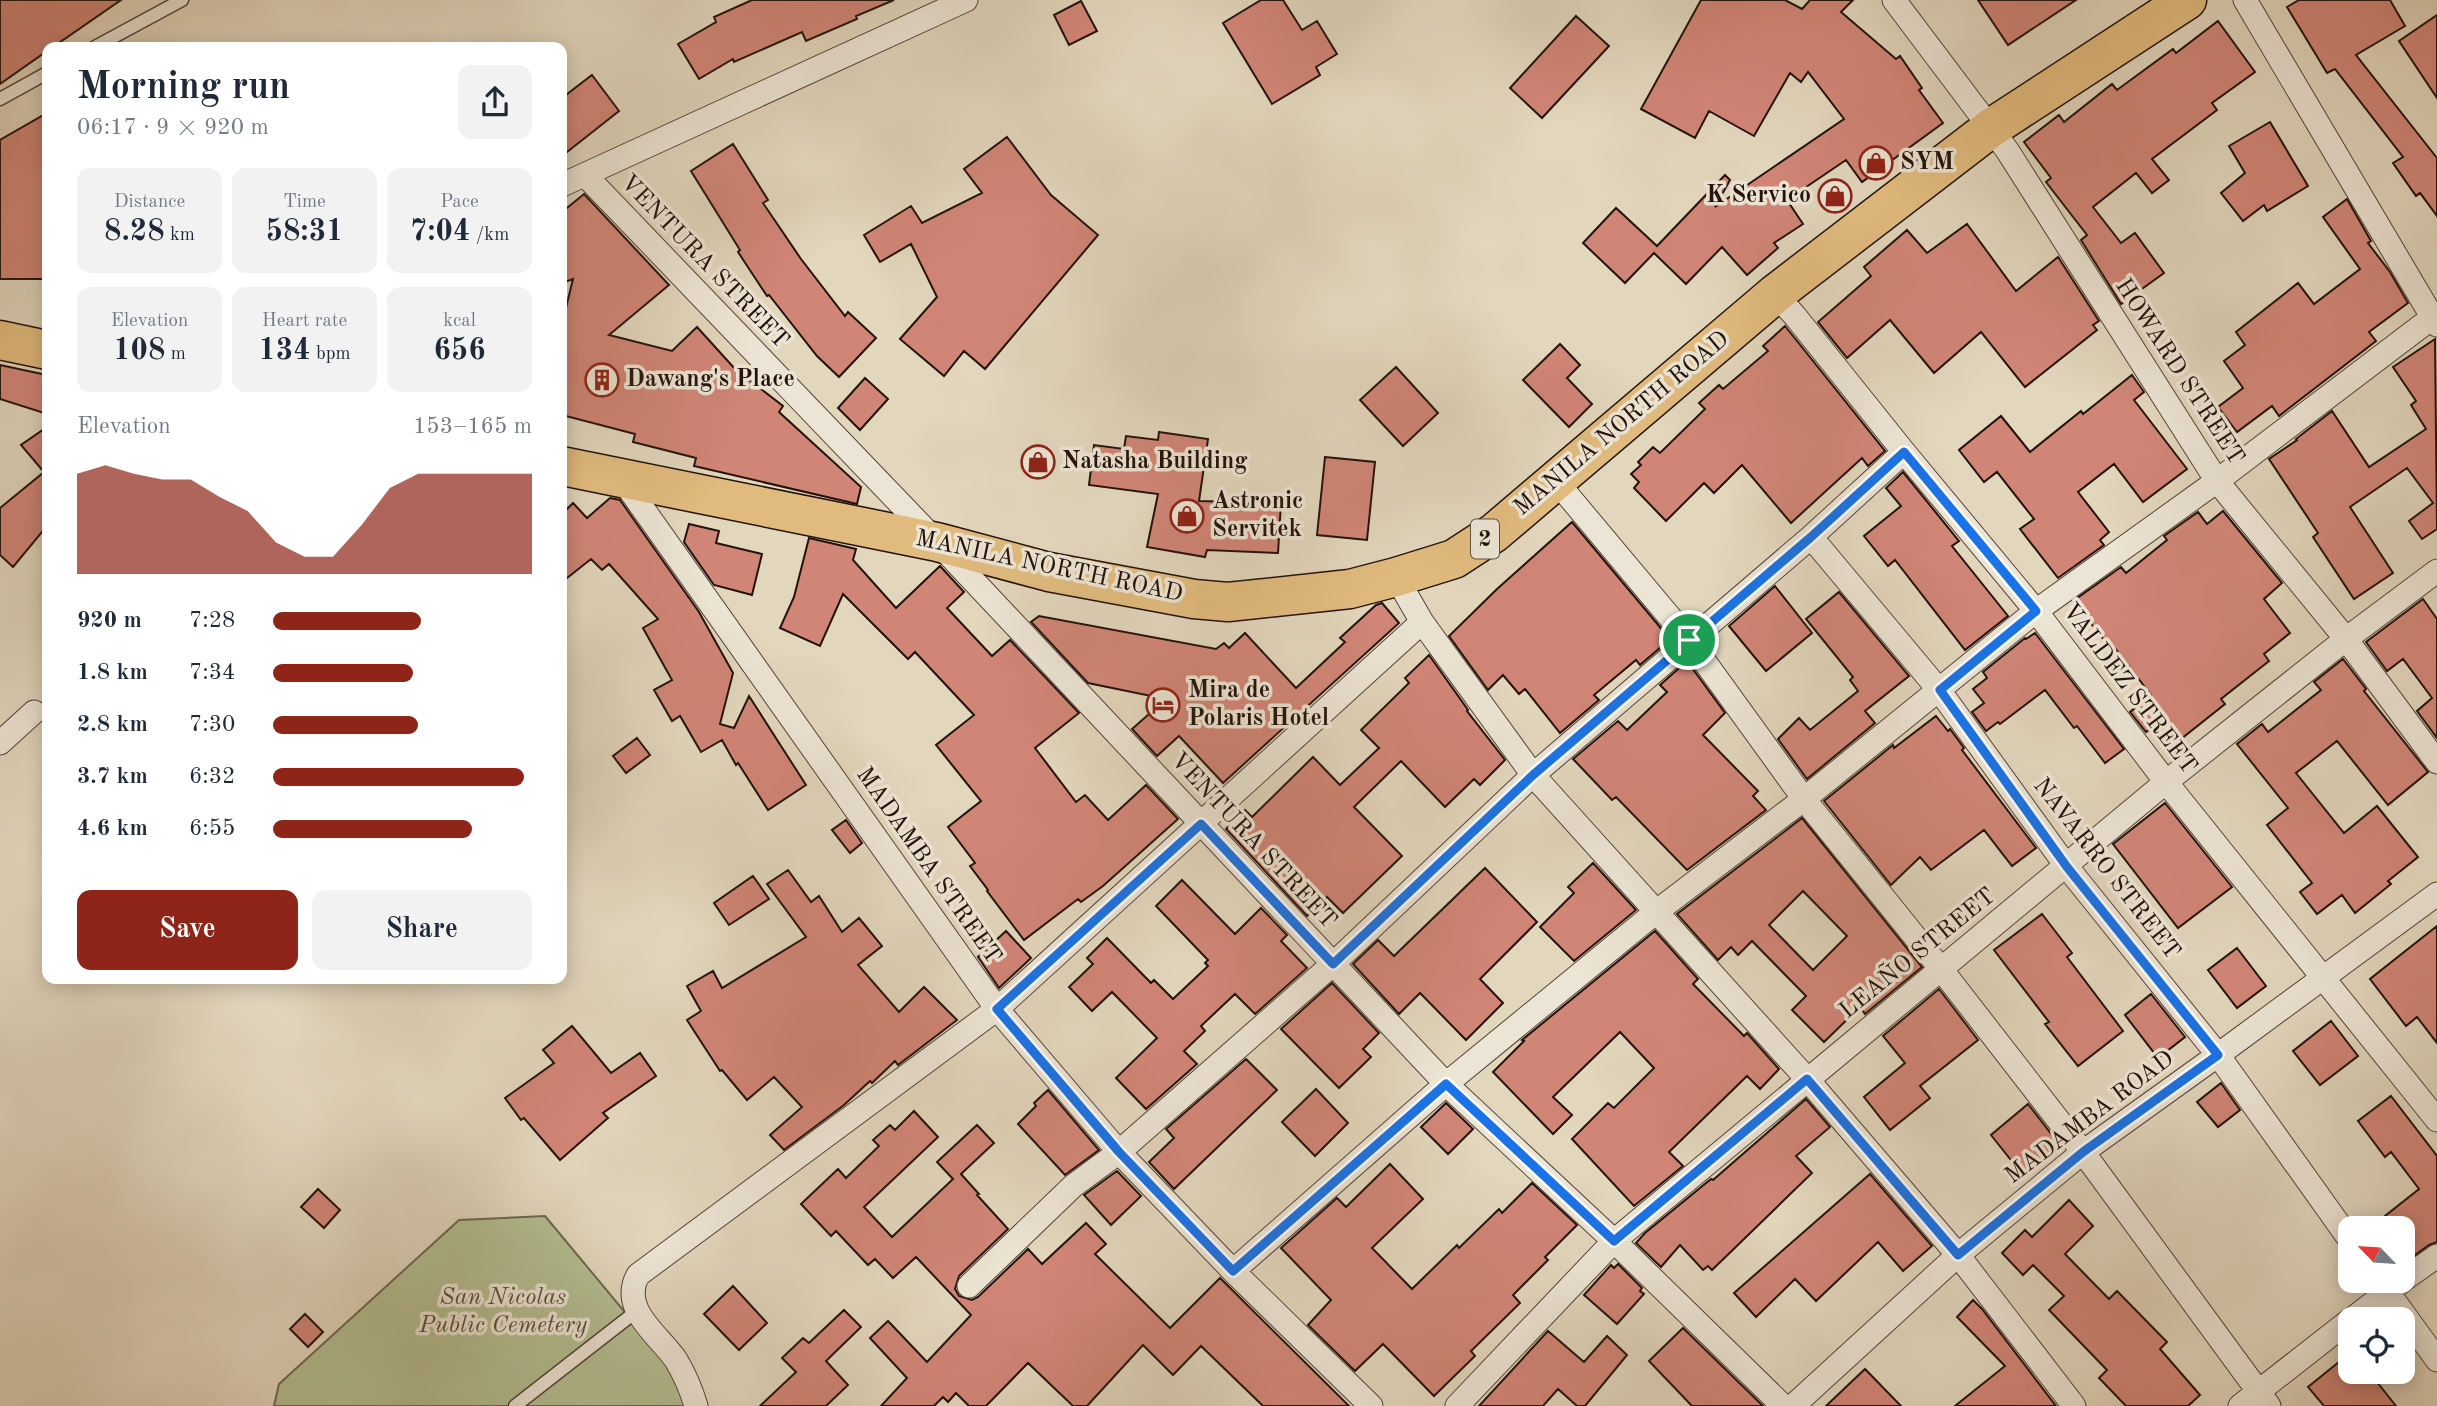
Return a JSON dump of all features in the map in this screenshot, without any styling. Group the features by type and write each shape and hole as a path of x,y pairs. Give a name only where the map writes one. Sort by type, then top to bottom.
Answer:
{"highway":[{"name":"MANILA NORTH ROAD","path":"567,467 937,542 1049,572 1194,599 1228,602 1350,589 1396,577 1454,559 1494,533 1774,294 1991,128 2187,0"},
{"path":"0,340 42,349"}],"street":[{"path":"567,183 966,0"},
{"name":"HOWARD STREET","path":"1894,0 1991,128 2217,481 2346,639 2437,762"},
{"path":"1233,1271 1446,1084 1656,912 1804,799 2036,611 2436,319 2245,0"},
{"name":"VENTURA STREET","path":"585,175 937,542 1446,1084 1614,1241 1783,1406"},
{"name":"VALDEZ STREET","path":"1774,294 1795,316 2036,611 2166,782 2437,1120"},
{"path":"969,1286 1073,1186 1119,1152 1333,964 1533,775 1811,537 1904,452"},
{"name":"MADAMBA STREET","path":"622,480 997,1009 1119,1152 1233,1271 1371,1406"},
{"path":"1555,480 1689,640 1804,799 2083,1152 2264,1399"},
{"name":"NAVARRO STREET","path":"1811,537 1940,690 2067,867 2218,1055 2338,1223"},
{"name":"LEAÑO STREET","path":"1457,1406 1614,1241 2166,782 2346,639 2437,571"},
{"path":"1396,577 1422,622 1533,775 1807,1079 1958,1255 2074,1406"},
{"path":"696,1406 690,1385 674,1358 650,1331 638,1310 632,1285 638,1275 997,1009 1422,622"},
{"path":"0,743 34,712"},
{"name":"MADAMBA ROAD","path":"1793,1406 1958,1255 2083,1152 2437,894"},
{"path":"2415,1270 2437,1256"},
{"path":"2366,1307 2382,1293"},
{"path":"2399,1293 2437,1360"},
{"path":"2240,1406 2264,1399 2338,1332"}],"lane":[{"path":"104,42 182,0"},
{"path":"0,99 42,76"},
{"path":"515,1406 638,1310"}],"green space":[{"name":"San Nicolas Public Cemetery","path":"545,1216 687,1387 688,1406 274,1406 279,1384 459,1220"}],"building":[{"path":"0,0 121,0 60,42 42,42 42,55 0,84"},
{"path":"752,0 894,0 806,41 802,32 734,62 733,59 699,79 678,44 716,22 714,17"},
{"path":"1261,0 1283,0 1302,30 1317,21 1337,54 1316,67 1320,75 1272,104 1223,23"},
{"path":"1701,0 1785,0 1802,9 1810,0 1853,0 1841,12 1896,59 1900,56 1922,88 1919,90 1943,123 1862,182 1846,160 1787,200 1803,224 1774,243 1778,248 1747,275 1722,247 1686,284 1654,253 1625,283 1583,243 1616,208 1657,246 1725,175 1730,180 1715,207 1844,119 1808,72 1801,82 1790,73 1754,136 1709,111 1695,138 1641,109"},
{"path":"1978,0 2076,0 2008,45"},
{"path":"2299,0 2390,0 2405,26 2356,55 2437,158 2437,216 2420,193 2416,196 2393,163 2403,157 2335,69 2327,73 2287,7"},
{"path":"1081,1 1097,31 1069,45 1054,15"},
{"path":"2437,15 2437,98 2399,41"},
{"path":"1576,16 1609,46 1542,118 1510,88"},
{"path":"2218,21 2255,72 2212,103 2217,110 2152,159 2169,180 2152,193 2136,173 2093,207 2121,243 2135,233 2164,273 2121,304 2081,240 2087,235 2046,182 2051,178 2024,142 2059,115 2064,122 2112,84 2117,90 2173,49 2176,53"},
{"path":"592,75 619,111 567,152 567,94"},
{"path":"42,116 42,279 0,279 0,140"},
{"path":"2270,122 2308,186 2267,211 2264,205 2243,221 2221,193 2245,173 2229,146"},
{"path":"1007,137 1051,195 1098,235 985,369 964,351 944,376 900,339 937,297 911,244 880,262 864,235 911,206 922,223 982,193 964,169"},
{"path":"733,144 768,200 763,203 801,259 845,316 848,312 876,338 839,377 817,356 769,295 767,296 691,171"},
{"path":"584,194 669,285 609,335 672,351 697,327 735,369 783,406 779,412 861,487 857,504 694,466 696,458 633,442 635,434 567,416 567,304 573,279 567,281 567,208"},
{"path":"2347,199 2371,241 2368,243 2390,272 2408,303 2369,332 2376,341 2279,416 2272,406 2237,432 2218,407 2243,388 2224,361 2245,345 2236,332 2298,283 2314,304 2360,269 2323,217"},
{"path":"1967,224 2016,291 2058,257 2099,321 2093,325 2097,330 2025,387 1981,332 1934,373 1890,320 1847,358 1818,322 1871,276 1864,267 1907,230 1927,253"},
{"path":"1785,326 1885,451 1868,466 1862,458 1791,523 1742,465 1714,493 1704,483 1666,521 1634,488 1639,482 1631,474 1641,465 1638,462 1653,447 1660,453 1705,409 1699,403 1719,385 1723,389 1768,351 1763,346"},
{"path":"2435,339 2437,529 2422,539 2409,521 2433,503 2407,468 2350,507 2393,573 2354,599 2313,537 2318,533 2269,459 2332,411 2369,467 2426,429 2411,405 2416,401 2393,367"},
{"path":"1560,344 1580,365 1567,378 1592,404 1569,427 1523,380"},
{"path":"0,365 42,374 42,412 0,399"},
{"path":"1396,367 1438,413 1403,446 1360,400"},
{"path":"2132,375 2144,392 2134,400 2187,469 2143,502 2114,464 2078,492 2109,532 2100,540 2104,545 2058,578 2020,529 2034,519 1997,472 1984,482 1959,450 2001,416 2030,452"},
{"path":"865,378 888,399 860,430 838,408"},
{"path":"42,430 42,470 21,445"},
{"path":"1159,432 1208,439 1199,501 1281,503 1278,553 1207,550 1205,557 1147,547 1158,494 1089,485 1094,445 1124,449 1126,436 1158,440"},
{"path":"1325,457 1375,462 1367,540 1317,535"},
{"path":"1903,472 1959,541 1952,546 2008,616 1965,650 1895,560 1888,566 1864,536 1901,506 1886,488"},
{"path":"42,474 42,532 13,567 0,555 0,508"},
{"path":"610,498 620,500 699,612 733,673 720,724 734,728 749,696 806,785 768,810 722,740 701,752 680,716 672,721 654,690 672,680 643,628 658,619 609,564 602,570 591,559 567,578 567,509 573,503 587,518"},
{"path":"2223,511 2282,583 2264,599 2290,633 2264,654 2269,661 2221,699 2225,704 2181,739 2165,718 2146,732 2130,712 2151,695 2111,643 2108,645 2073,601 2121,567 2126,573 2167,540 2164,536 2198,512 2207,524"},
{"path":"1572,522 1665,633 1662,636 1668,641 1640,665 1636,660 1594,695 1599,700 1560,733 1525,689 1519,694 1503,675 1488,690 1449,636"},
{"path":"689,524 719,531 716,543 762,554 752,595 714,585 684,542"},
{"path":"809,538 856,549 853,560 896,608 940,566 964,592 947,608 992,656 1010,640 1079,713 1035,748 1076,802 1085,795 1108,820 1146,785 1178,819 1103,886 1081,902 1078,899 1024,940 970,866 975,863 948,827 981,801 936,745 974,715 915,652 908,659 843,594 820,646 780,628 794,597"},
{"path":"1775,586 1812,633 1766,671 1729,626"},
{"path":"1839,592 1909,676 1865,711 1875,723 1807,779 1778,739 1799,718 1810,730 1858,691 1850,680 1853,677 1806,619"},
{"path":"2423,599 2437,619 2437,738 2417,711 2432,698 2403,659 2387,671 2366,642"},
{"path":"1382,603 1399,623 1223,783 1179,736 1157,756 1132,729 1166,699 1088,683 1031,622 1039,616 1216,649 1224,643 1229,648 1245,633 1296,688 1345,642 1340,638 1376,605"},
{"path":"2035,633 2124,749 2105,763 2045,690 2000,724 1998,722 1986,731 1972,712 1984,703 1973,689 1987,678 1983,672"},
{"path":"1429,655 1505,760 1480,785 1474,779 1445,807 1401,761 1354,807 1402,856 1343,913 1327,897 1307,916 1226,829 1245,810 1252,817 1313,757 1340,785 1379,748 1361,730 1409,683 1405,678"},
{"path":"2343,659 2366,689 2364,691 2428,772 2388,805 2337,741 2296,773 2344,833 2377,806 2418,857 2388,881 2391,884 2355,913 2342,895 2317,914 2300,892 2312,883 2267,825 2288,808 2237,744 2262,724 2268,732 2321,690 2314,682"},
{"path":"1687,661 1725,713 1703,735 1758,791 1753,796 1766,810 1687,870 1616,797 1612,800 1573,759 1618,721 1627,730 1667,692 1660,685"},
{"path":"1936,716 1948,731 1950,729 1964,748 1962,750 2036,848 2012,866 1984,830 1931,870 1920,857 1891,885 1824,801 1893,745 1894,748"},
{"path":"637,738 650,755 626,773 613,756"},
{"path":"2165,803 2232,887 2178,928 2113,844"},
{"path":"1802,818 1922,967 1865,1014 1860,1007 1824,1042 1792,1010 1806,996 1752,941 1738,955 1731,947 1718,960 1677,914","holes":["1803,891 1847,936 1813,970 1769,925"]},
{"path":"846,820 862,843 850,853 832,830"},
{"path":"1593,863 1636,910 1574,961 1540,927 1574,893 1568,887"},
{"path":"1485,868 1537,922 1480,979 1503,1003 1466,1040 1420,993 1399,1014 1353,964 1378,940 1394,956"},
{"path":"788,870 811,902 819,896 842,932 859,918 882,946 858,965 899,1012 924,987 957,1020 898,1065 895,1061 872,1083 870,1081 844,1105 784,1150 770,1135 802,1107 774,1077 747,1100 722,1070 720,1071 687,1020 701,1011 687,986 713,971 722,988 806,937 767,884"},
{"path":"753,876 769,899 729,925 714,903"},
{"path":"1182,880 1235,934 1261,908 1287,935 1281,941 1307,968 1255,1014 1235,994 1201,1026 1205,1031 1184,1051 1197,1064 1146,1109 1116,1078 1157,1038 1112,992 1092,1011 1069,987 1093,964 1087,958 1107,938 1151,983 1154,980 1173,999 1208,966 1205,963 1208,960 1156,906"},
{"path":"2042,914 2072,953 2067,957 2123,1031 2078,1066 2045,1024 2049,1022 1994,950"},
{"path":"2437,926 2437,1043 2417,1017 2406,1026 2370,979"},
{"path":"1006,931 1031,958 999,988 978,957"},
{"path":"1655,931 1698,979 1693,984 1744,1036 1747,1033 1779,1069 1760,1089 1747,1076 1669,1152 1683,1166 1634,1206 1572,1139 1608,1103 1614,1108 1654,1068 1620,1032 1553,1097 1572,1115 1553,1134 1493,1072 1524,1041 1522,1040"},
{"path":"2237,948 2266,986 2237,1008 2208,970"},
{"path":"1332,983 1379,1033 1363,1049 1371,1057 1339,1088 1281,1029"},
{"path":"1939,989 1978,1040 1920,1086 1930,1098 1890,1130 1864,1097 1905,1063 1883,1036"},
{"path":"2151,994 2185,1037 2158,1058 2125,1015"},
{"path":"2331,1021 2358,1056 2320,1085 2293,1051"},
{"path":"572,1026 611,1073 640,1053 656,1076 603,1113 608,1118 560,1160 524,1118 521,1120 505,1098 554,1063 543,1050"},
{"path":"1246,1059 1277,1090 1174,1189 1149,1162 1174,1138 1166,1129"},
{"path":"2221,1083 2240,1110 2218,1127 2197,1102"},
{"path":"1316,1089 1348,1123 1315,1156 1282,1122"},
{"path":"1048,1090 1099,1150 1065,1175 1018,1124"},
{"path":"2391,1096 2437,1156 2437,1242 2415,1255 2415,1216 2385,1216 2419,1189 2391,1152 2385,1157 2358,1121"},
{"path":"1806,1099 1830,1127 1796,1156 1812,1173 1712,1270 1708,1266 1703,1270 1680,1245 1661,1267 1636,1243 1645,1233 1713,1180"},
{"path":"1446,1103 1473,1129 1448,1154 1421,1127"},
{"path":"2028,1104 2059,1144 2022,1174 1991,1135"},
{"path":"914,1111 938,1137 864,1207 892,1237 953,1179 937,1162 977,1125 994,1143 961,1174 1008,1229 959,1276 955,1289 959,1296 972,1300 978,1297 1028,1249 1042,1264 1086,1223 1106,1244 1095,1254 1170,1328 1220,1278 1349,1406 1263,1406 1201,1346 1173,1375 1143,1345 1087,1406 1073,1406 1028,1363 986,1406 969,1406 956,1393 948,1402 943,1397 934,1406 881,1406 907,1378 870,1338 888,1321 927,1362 971,1315 916,1257 893,1278 875,1259 868,1265 836,1231 831,1236 801,1204 838,1169 846,1178 879,1146 873,1140 890,1125 895,1130"},
{"path":"1390,1164 1423,1199 1372,1248 1412,1289 1457,1245 1459,1248 1499,1209 1502,1213 1532,1183 1577,1225 1545,1257 1548,1260 1513,1295 1520,1303 1471,1351 1475,1356 1434,1396 1383,1344 1355,1371 1308,1325 1331,1300 1281,1248 1337,1198 1346,1207"},
{"path":"1117,1171 1141,1196 1111,1225 1084,1195"},
{"path":"1870,1174 1932,1246 1903,1271 1878,1242 1816,1301 1795,1279 1756,1317 1734,1293"},
{"path":"318,1189 340,1210 324,1228 301,1207"},
{"path":"2069,1200 2093,1226 2065,1254 2109,1299 2117,1291 2167,1342 2160,1349 2200,1395 2188,1406 2126,1406 2099,1378 2107,1370 2049,1310 2064,1296 2033,1265 2023,1275 2002,1253 2025,1230 2032,1237"},
{"path":"1618,1264 1642,1288 1640,1291 1644,1294 1617,1324 1584,1295 1611,1265 1614,1268"},
{"path":"733,1286 767,1323 739,1350 704,1314"},
{"path":"1973,1300 2056,1406 1955,1406 2005,1366 1957,1317"},
{"path":"844,1310 861,1327 826,1361 848,1385 826,1406 760,1406 796,1372 782,1358 803,1338 809,1343"},
{"path":"305,1314 323,1332 308,1347 290,1329"},
{"path":"1683,1328 1763,1406 1692,1406 1649,1361"},
{"path":"1548,1331 1584,1362 1607,1336 1627,1355 1585,1406 1577,1406 1558,1389 1543,1406 1479,1406"},
{"path":"2338,1363 2338,1384 2379,1384 2396,1406 2324,1406 2308,1387"},
{"path":"1865,1369 1901,1406 1826,1406"}],"place":[{"name":"SYM","path":"1876,163"},
{"name":"K Servico","path":"1835,196"},
{"name":"Dawang's Place","path":"602,380"},
{"name":"Natasha Building","path":"1038,462"},
{"name":"Astronic Servitek","path":"1187,516"},
{"name":"Mira de Polaris Hotel","path":"1163,705"}],"route":[{"path":"1904,452 2036,611 1940,690 2067,867 2218,1055 2083,1152 1958,1255 1807,1079 1614,1241 1446,1084 1233,1271 1119,1152 997,1009 1201,824 1333,964 1533,775 1689,640 1811,537 1904,452"}]}
